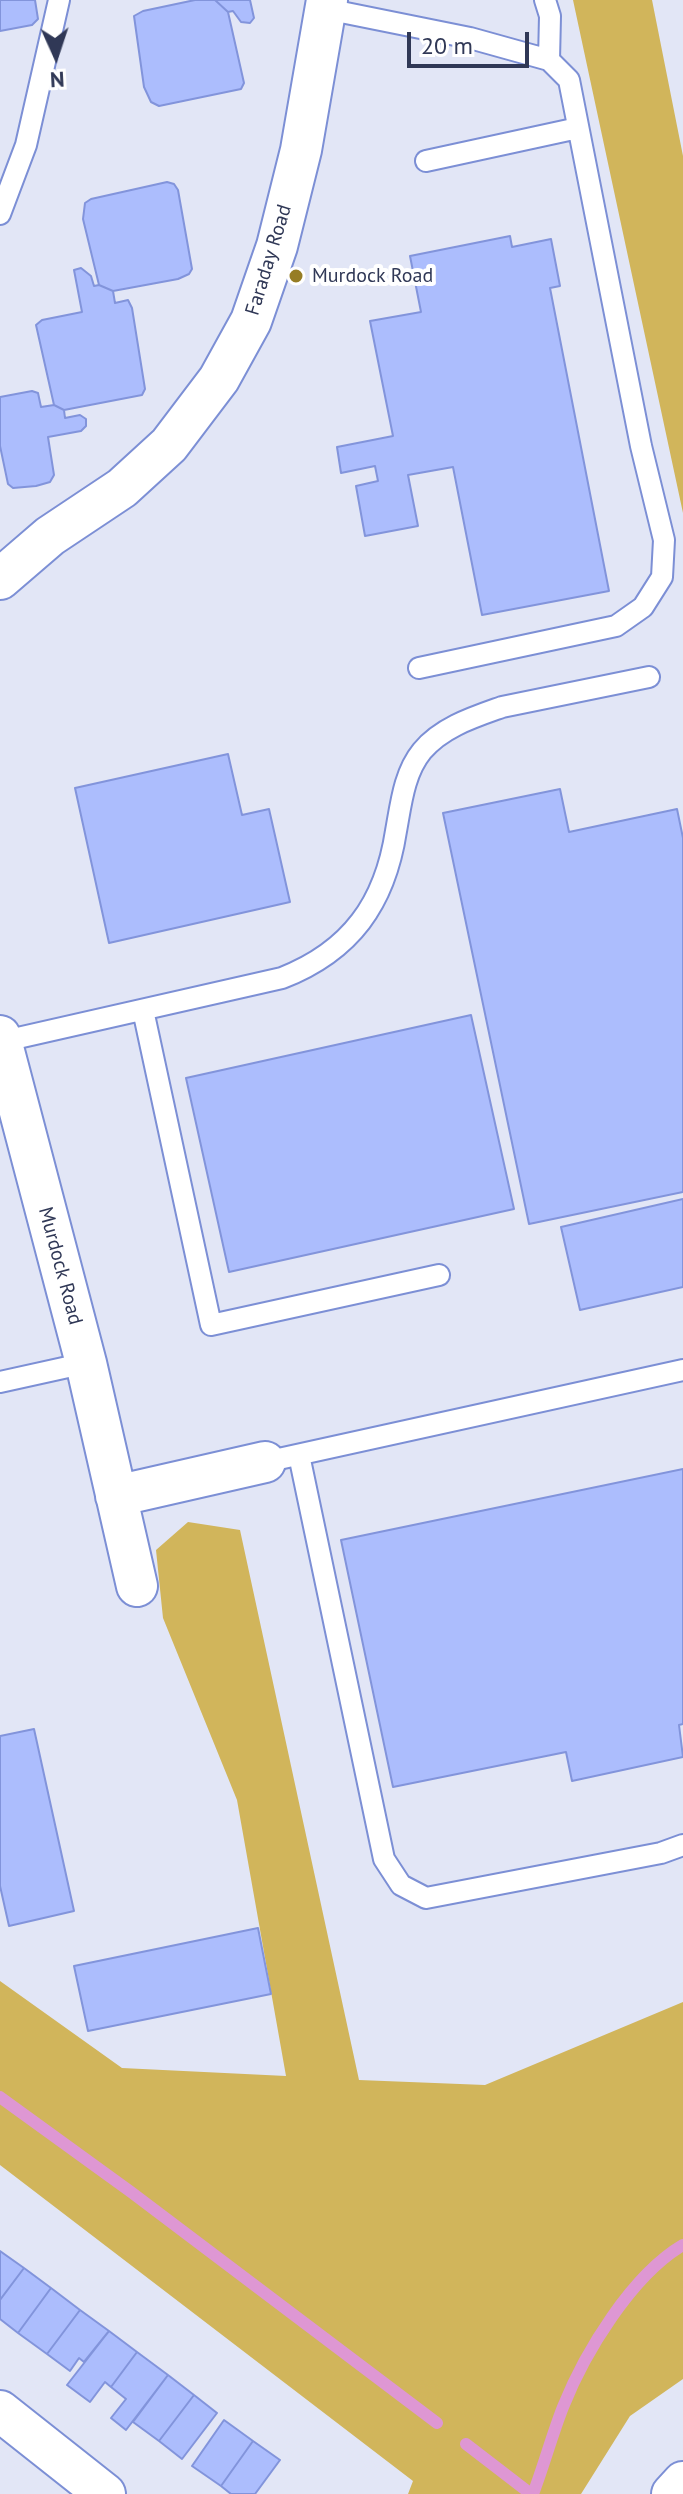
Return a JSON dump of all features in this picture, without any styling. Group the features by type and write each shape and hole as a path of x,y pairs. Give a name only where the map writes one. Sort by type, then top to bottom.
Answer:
{"street":[{"name":"Faraday Road","path":"0,579 50,536 122,488 169,445 219,379 251,321 277,246 301,150 327,4"},
{"name":"Faraday Road","path":"0,546 50,536"},
{"name":"Murdock Road","path":"0,1040 10,1116 86,1363 137,1586"},
{"path":"116,1496 282,1458"},
{"path":"0,2411 105,2494"},
{"path":"672,2494 683,2482"}],"lane":[{"path":"0,214 26,145 59,0"},
{"path":"545,0 550,16 549,60"},
{"path":"327,4 549,60 569,80 641,446 664,540 662,577 643,607 616,626 419,668"},
{"path":"426,161 578,128"},
{"path":"0,1040 282,978 324,958 343,943 373,905 390,863 411,767 437,736 502,707 649,677"},
{"path":"143,1010 211,1325 439,1275"},
{"path":"0,1382 86,1363"},
{"path":"683,1370 282,1458 384,1859 401,1885 426,1898 661,1853 683,1845"}],"shaded area":[{"path":"573,0 652,0 683,156 683,513"},
{"path":"188,1522 240,1530 359,2080 485,2085 683,2002 683,2379 630,2416 581,2494 408,2494 413,2481 0,2165 0,1981 122,2068 286,2076 237,1800 163,1618 156,1550"}],"building":[{"path":"0,0 35,0 38,19 32,25 0,31"},
{"path":"195,0 215,0 228,12 244,83 241,89 159,106 151,102 144,87 134,16 143,11"},
{"path":"215,0 250,0 254,18 250,23 241,22 233,11 228,12"},
{"path":"167,182 174,184 178,190 192,269 189,274 178,279 113,291 99,285 83,219 85,203"},
{"path":"510,236 512,247 551,239 560,286 550,288 609,591 482,615 453,467 408,475 418,526 365,536 356,486 378,481 375,466 341,473 337,447 393,436 370,321 421,312 410,256"},
{"path":"81,268 91,276 94,286 113,291 115,303 128,300 132,308 145,389 142,395 64,410 54,405 36,325 42,320 82,312 74,270"},
{"path":"32,391 38,393 41,407 54,405 64,410 65,418 80,415 86,419 86,426 81,431 48,437 54,475 50,482 13,488 8,484 0,446 0,397"},
{"path":"228,754 242,815 269,809 290,902 109,943 75,788"},
{"path":"560,789 569,832 677,809 683,838 683,1192 529,1224 443,813"},
{"path":"471,1015 514,1209 229,1272 186,1078"},
{"path":"683,1199 683,1287 580,1310 561,1227"},
{"path":"683,1469 683,1724 679,1725 683,1757 572,1781 566,1752 393,1787 341,1540"},
{"path":"34,1729 74,1911 9,1926 0,1886 0,1736"},
{"path":"258,1928 271,1994 88,2031 74,1966"},
{"path":"0,2251 24,2268 0,2300"},
{"path":"24,2268 51,2288 18,2333 0,2319 0,2300"},
{"path":"51,2288 80,2310 47,2354 18,2333"},
{"path":"80,2310 109,2331 84,2362 79,2358 70,2371 47,2354"},
{"path":"109,2331 137,2352 111,2387 105,2382 90,2402 67,2385"},
{"path":"137,2352 168,2375 126,2430 111,2418 126,2399 111,2387"},
{"path":"168,2375 194,2395 159,2441 133,2422"},
{"path":"194,2395 217,2413 182,2459 159,2441"},
{"path":"224,2420 253,2441 221,2486 192,2466"},
{"path":"253,2441 280,2460 255,2494 231,2494 221,2486"}],"waterway":[{"path":"0,2097 437,2423"},
{"path":"533,2494 572,2385 597,2339 646,2275 683,2245"},
{"path":"466,2444 531,2494"}],"place":[{"name":"Murdock Road","path":"296,276"}]}
